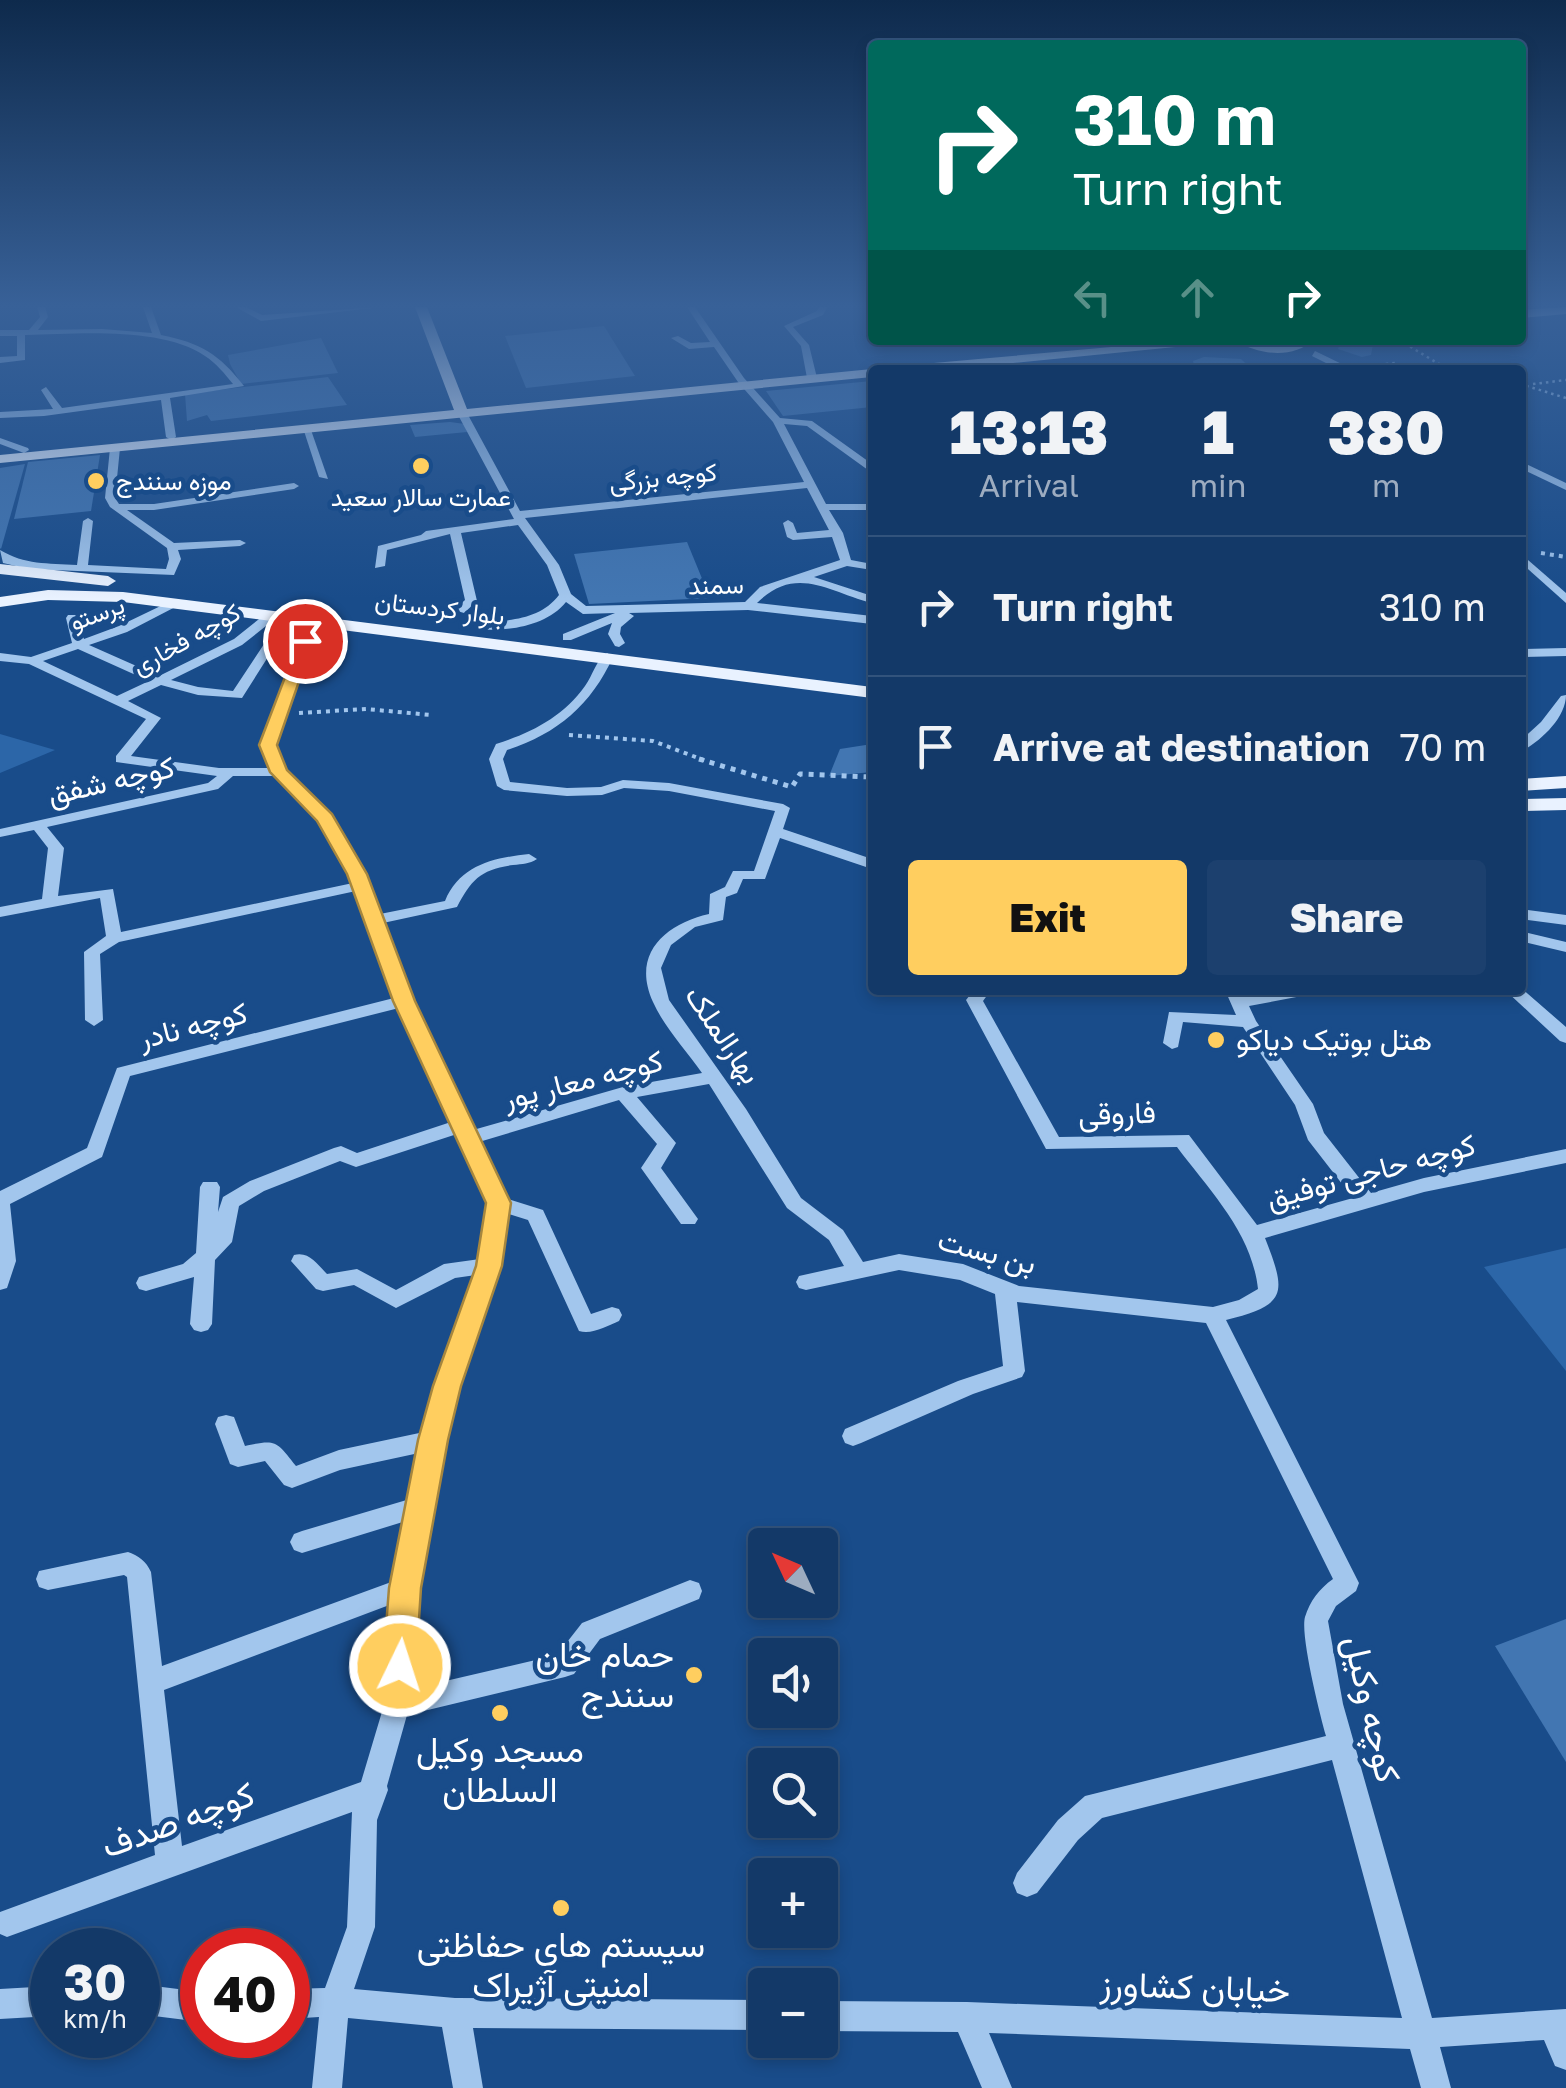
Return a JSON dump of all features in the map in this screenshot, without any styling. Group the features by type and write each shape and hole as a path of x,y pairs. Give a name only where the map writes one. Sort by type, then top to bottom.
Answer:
{"main road":[{"path":"0,456 24,450 408,415 442,404"},
{"path":"459,404 462,413"},
{"path":"0,456 548,404"},
{"name":"بلوار کردستان","path":"4,572 568,637 613,650 868,693"},
{"name":"بلوار کردستان","path":"0,602 82,594 868,676"},
{"path":"1526,785 1566,782"},
{"path":"1526,805 1566,804"}],"street":[{"path":"55,404 59,410"},
{"path":"0,415 98,404"},
{"path":"167,404 172,437"},
{"path":"762,404 777,421 825,507 846,562"},
{"path":"462,413 520,518 548,552 566,595 548,612 524,622 479,626"},
{"path":"777,421 809,423 868,465"},
{"path":"306,430 324,477"},
{"path":"0,441 24,450"},
{"path":"115,448 110,498 115,507 172,547 240,543"},
{"path":"1526,459 1566,478"},
{"path":"1526,467 1566,487"},
{"name":"کوچه بزرگی","path":"379,566 382,548 402,546 427,537 426,534 520,518 812,484"},
{"path":"115,507 154,507 294,486"},
{"path":"825,507 868,507"},
{"path":"82,569 88,521"},
{"path":"788,523 793,537 837,533"},
{"path":"455,530 470,601 460,610"},
{"path":"0,554 7,561 28,566 170,573 175,560 172,547"},
{"path":"1526,561 1566,599"},
{"path":"748,606 764,590 846,562 868,567"},
{"path":"804,577 868,599"},
{"path":"1544,577 1564,577"},
{"name":"سمند","path":"566,595 583,610 748,606 868,620"},
{"name":"پرستو","path":"32,661 123,629 175,604"},
{"path":"568,637 637,610"},
{"path":"531,739 555,725 588,691 613,650 616,626 637,610"},
{"name":"کوچه فخاری","path":"121,700 249,633 272,615"},
{"path":"72,618 79,644 158,680 204,694 236,695 274,638"},
{"path":"315,620 268,745 279,772 325,818 362,885 404,1001 498,1203 489,1266 447,1386 433,1440 405,1588 396,1705 375,1790 363,1820 361,1927 335,2002 326,2088"},
{"path":"249,633 305,641"},
{"path":"1526,653 1566,652"},
{"path":"0,656 32,661 154,718 122,759 230,772 279,772"},
{"path":"1526,743 1566,700"},
{"name":"بهارالملک","path":"531,739 501,746 496,759 504,786 567,792 623,784 653,786 783,808 760,876 738,874 731,890 718,894 716,917 690,923 664,942 653,968 661,1002 740,1114 794,1203 836,1234 858,1271"},
{"name":"کوچه شفق","path":"0,833 213,786 230,772"},
{"path":"38,825 56,848 50,902"},
{"path":"774,830 868,863"},
{"path":"377,919 451,904 469,874 492,862 529,859"},
{"path":"94,1020 92,952 114,938 362,885"},
{"path":"0,912 106,892 114,938"},
{"path":"1526,915 1566,920"},
{"path":"1526,937 1566,946"},
{"name":"فاروقی","path":"978,995 974,1000 1053,1144 1182,1140 1252,1234"},
{"path":"1519,995 1566,1038"},
{"path":"1235,996 1248,1022 1304,1104 1315,1136 1367,1202"},
{"name":"کوچه نادر","path":"0,1201 96,1152 122,1072 404,1001"},
{"path":"1172,1043 1175,1016 1248,1022"},
{"name":"کوچه معار پور","path":"206,1256 222,1242 230,1202 257,1186 341,1153 356,1160 623,1093 712,1077"},
{"path":"623,1093 667,1143 651,1168 688,1218"},
{"name":"کوچه حاجی توفیق","path":"1213,1315 1245,1307 1269,1293 1266,1267 1252,1234 1424,1185 1566,1156"},
{"path":"201,1324 210,1187"},
{"path":"0,1201 6,1261 0,1282"},
{"path":"498,1203 536,1215 586,1326 612,1316"},
{"path":"146,1283 190,1270 206,1256"},
{"path":"301,1261 324,1283 357,1277 396,1300 452,1270 489,1266"},
{"name":"بن بست","path":"806,1282 899,1262 963,1272 1017,1294 1213,1315"},
{"path":"853,1436 966,1387 1014,1371 1005,1289"},
{"name":"کوچه وکیل","path":"1213,1315 1348,1583 1327,1598 1316,1621 1341,1745 1436,2088"},
{"path":"226,1424 238,1457 270,1450 292,1478 339,1460 433,1440"},
{"path":"302,1542 421,1506"},
{"path":"48,1579 128,1563 139,1572 170,1862"},
{"path":"150,1683 405,1588"},
{"path":"396,1705 566,1665 591,1631 690,1591"},
{"path":"1026,1882 1068,1830 1095,1806 1341,1745"},
{"name":"کوچه صدف","path":"7,1922 375,1790"},
{"path":"0,2004 30,2002"},
{"path":"310,2003 455,2013 748,2015"},
{"path":"455,2013 468,2088"},
{"name":"خیابان کشاورز","path":"838,2016 968,2017 1418,2034 1559,2026"},
{"path":"968,2017 996,2088"},
{"path":"1559,2026 1566,2055"}],"path":[{"path":"1538,553 1566,557"},
{"path":"278,714 366,709 431,715"},
{"path":"531,739 603,734 652,741 733,772 792,787 800,774 868,778"}],"shaded area":[{"path":"0,734 55,750 0,773"},
{"path":"1566,1248 1566,1371 1484,1267"}],"building":[{"path":"186,404 347,405 211,421 207,415 187,421"},
{"path":"775,404 868,404 868,407 783,416"},
{"path":"465,424 467,432 415,437 410,425"},
{"path":"100,455 91,511 14,519 28,462"},
{"path":"25,464 1,549 0,468"},
{"path":"687,542 710,598 589,604 574,554"},
{"path":"868,745 868,772 829,776 840,749"},
{"path":"1566,1619 1566,1762 1495,1646"}],"place":[{"name":"عمارت سالار سعید","path":"421,466"},
{"name":"موزه سنندج","path":"96,481"},
{"name":"هتل بوتیک دیاکو","path":"1216,1040"},
{"name":"حمام خان سنندج","path":"694,1675"},
{"name":"مسجد وکیل السلطان","path":"500,1713"},
{"name":"سیستم های حفاظتی امنیتی آژیراک","path":"561,1908"}],"route":[{"path":"305,641 268,745 279,772 325,818 357,874 377,919 404,1001 498,1203 489,1266 447,1386 433,1440 405,1588 400,1666"}]}
